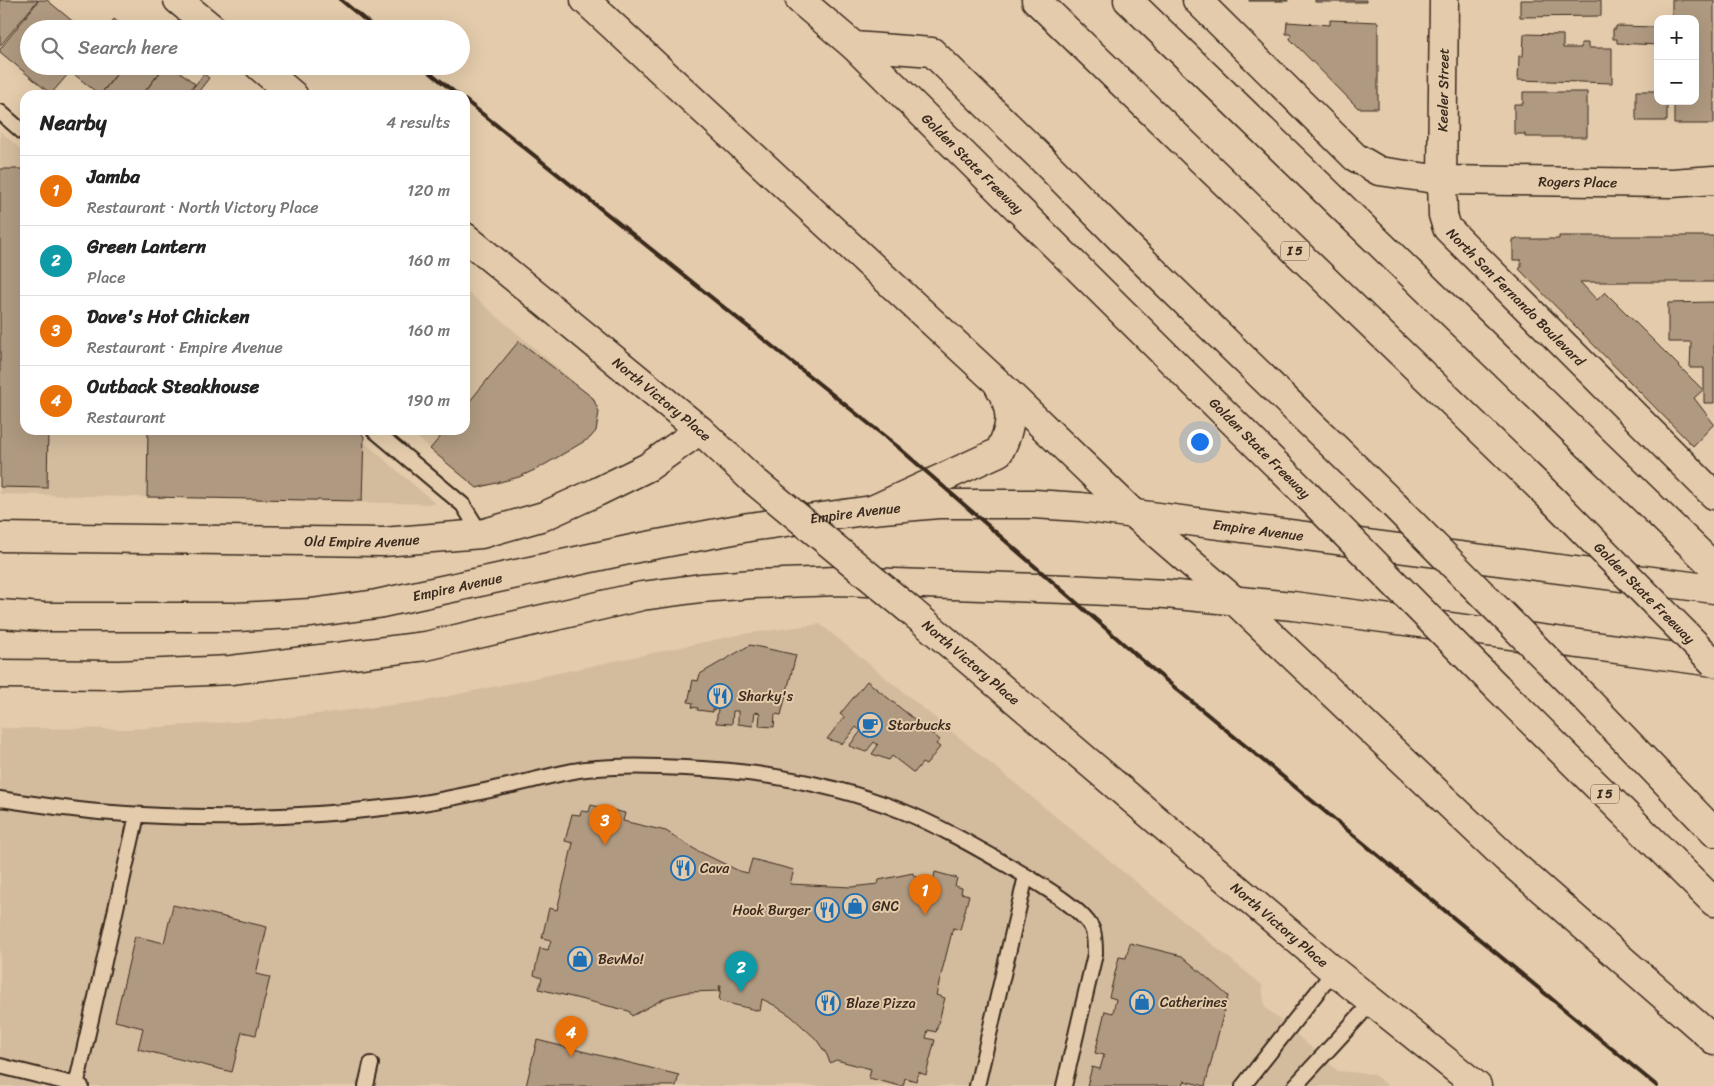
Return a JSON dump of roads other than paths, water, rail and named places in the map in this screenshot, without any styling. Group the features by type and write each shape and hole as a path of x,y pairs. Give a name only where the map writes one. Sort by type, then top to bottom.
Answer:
{"main road":[{"path":"178,0 202,20"},
{"path":"585,0 998,383 1134,514 1235,601 1506,858 1714,1040"},
{"name":"Golden State Freeway","path":"800,0 854,46 1714,902"},
{"name":"Golden State Freeway","path":"1036,0 1554,501 1714,662"},
{"path":"1128,0 1714,567"},
{"name":"Keeler Street","path":"1442,180 1444,0"},
{"path":"1200,1 1356,157 1379,171 1442,180"},
{"path":"854,46 932,52 1394,505 1585,698 1714,832"},
{"path":"270,75 287,90"},
{"name":"Rogers Place","path":"1442,180 1672,183 1714,180"},
{"name":"North San Fernando Boulevard","path":"1442,180 1443,214 1448,228 1714,495"},
{"name":"North Victory Place","path":"470,241 700,430 752,479 911,611 1334,971 1477,1086"},
{"path":"872,510 999,452 1009,428 1010,414 1007,400 998,383"},
{"name":"Old Empire Avenue","path":"0,537 383,542 481,534 544,516 597,492 648,467 700,430"},
{"name":"Empire Avenue","path":"0,614 44,617 237,617 311,613 377,604 637,548 749,527 872,510 938,504 1034,504 1081,507 1714,589"},
{"path":"0,674 118,675 231,670 426,646 642,596 701,588 753,584 838,582 943,584 1166,594 1293,606 1714,662"}],"lane":[{"path":"0,112 20,130"},
{"path":"380,435 463,505 481,534"},
{"path":"0,799 59,808 137,815 238,817 345,812 394,807 435,800 583,769 615,767 712,769 786,778 824,786 902,811 943,830 1026,876 1083,915 1093,932 1096,954 1064,1086"},
{"path":"0,1066 78,1086 137,815"},
{"path":"977,1086 1026,876"},
{"path":"1243,1086 1334,971"},
{"path":"1295,1086 1372,1002"},
{"path":"366,1086 371,1064"}],"railway":[{"path":"341,0 365,20"},
{"path":"433,75 452,90"},
{"path":"470,104 898,447 1150,667 1657,1086"}],"place":[{"name":"Sharky's","path":"720,696"},
{"name":"Starbucks","path":"870,725"},
{"name":"Dave's Hot Chicken","path":"605,845"},
{"name":"Cava","path":"683,868"},
{"name":"GNC","path":"855,906"},
{"name":"Hook Burger","path":"827,910"},
{"name":"Jamba","path":"925,915"},
{"name":"BevMo!","path":"580,959"},
{"name":"Green Lantern","path":"741,992"},
{"name":"Catherines","path":"1142,1002"},
{"name":"Blaze Pizza","path":"828,1003"},
{"name":"Outback Steakhouse","path":"571,1057"}]}
